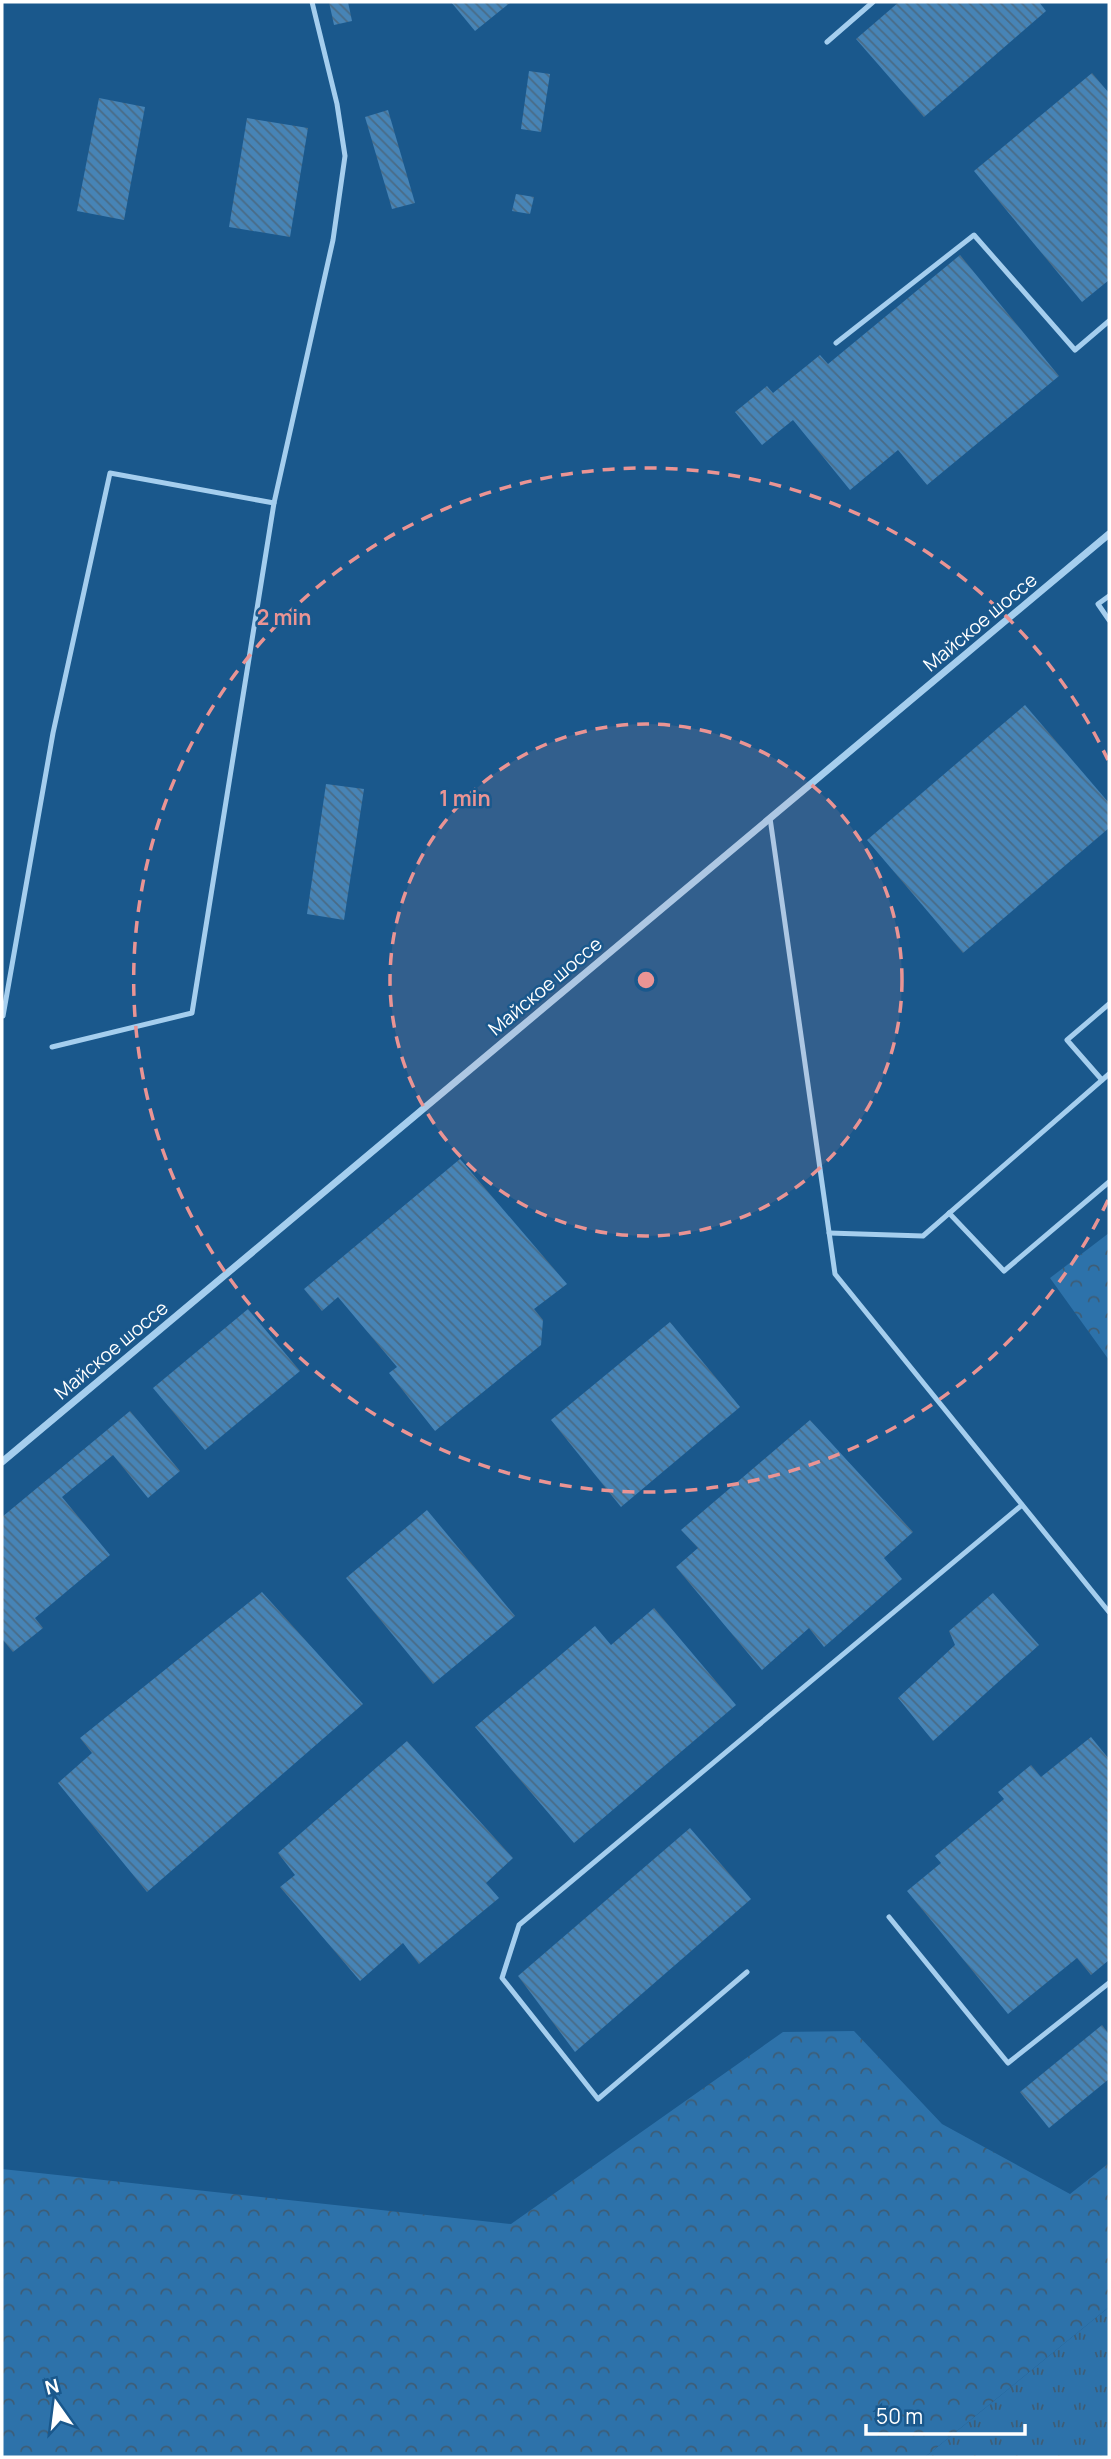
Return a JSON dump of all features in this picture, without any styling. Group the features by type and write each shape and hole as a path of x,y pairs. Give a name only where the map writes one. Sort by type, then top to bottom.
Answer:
{"street":[{"name":"Майское шоссе","path":"2,1462 1109,534"}],"lane":[{"path":"52,1047 192,1013 274,503 332,240 345,156 337,104 312,2"},
{"path":"827,42 873,2"},
{"path":"836,343 974,234 1075,350 1109,321"},
{"path":"3,1016 52,733 110,474 274,503"},
{"path":"1109,596 1098,604 1109,620"},
{"path":"770,818 835,1274 1109,1612"},
{"path":"1102,1080 1067,1040 1109,1003"},
{"path":"829,1233 923,1236 1109,1074"},
{"path":"949,1213 1004,1271 1109,1182"},
{"path":"747,1972 598,2099 502,1978 519,1925 1022,1505"},
{"path":"889,1917 1008,2063 1109,1983"}],"green space":[{"path":"1109,1233 1109,1360 1050,1278"},
{"path":"854,2031 942,2124 1070,2194 1109,2163 1109,2307 925,2457 2,2457 2,2169 511,2224 783,2032"},
{"path":"1109,2307 1109,2457 925,2457"}],"building":[{"path":"329,2 348,2 352,21 334,25"},
{"path":"451,2 511,2 475,31"},
{"path":"899,2 1039,2 1046,11 924,117 856,39"},
{"path":"529,71 550,74 541,132 521,129"},
{"path":"1092,73 1109,93 1109,280 1082,302 974,171"},
{"path":"99,98 145,107 124,220 77,211"},
{"path":"388,110 415,203 392,209 365,117"},
{"path":"247,118 308,128 290,237 229,227"},
{"path":"516,194 534,197 530,214 512,211"},
{"path":"960,255 1059,376 927,485 898,450 850,490 793,420 762,445 735,412 767,386 773,393 820,355 828,364"},
{"path":"1025,705 1109,803 1109,828 963,953 867,840"},
{"path":"326,784 364,789 344,920 307,914"},
{"path":"460,1159 567,1284 534,1309 543,1320 541,1345 435,1431 389,1373 397,1367 338,1297 322,1311 304,1289"},
{"path":"248,1309 300,1371 205,1450 153,1388"},
{"path":"670,1322 740,1407 621,1507 551,1420"},
{"path":"130,1411 180,1471 148,1498 113,1455 62,1497 110,1555 35,1618 43,1628 13,1652 2,1639 2,1517"},
{"path":"810,1420 913,1532 884,1558 902,1579 824,1647 809,1628 762,1670 676,1567 698,1548 681,1530"},
{"path":"427,1510 515,1616 433,1684 346,1578"},
{"path":"262,1592 363,1704 147,1892 58,1783 92,1753 80,1738"},
{"path":"993,1593 1039,1645 933,1741 898,1698 955,1645 949,1631"},
{"path":"654,1608 736,1705 574,1843 475,1727 595,1626 611,1645"},
{"path":"1091,1737 1109,1759 1109,1960 1091,1975 1077,1958 1008,2014 907,1891 941,1863 935,1856 1004,1799 998,1792 1031,1765 1041,1777"},
{"path":"407,1741 513,1858 486,1883 499,1898 419,1964 403,1943 360,1981 280,1887 295,1875 278,1853"},
{"path":"690,1828 751,1899 575,2052 518,1976"},
{"path":"1102,2025 1109,2034 1109,2079 1049,2128 1020,2092"}]}
